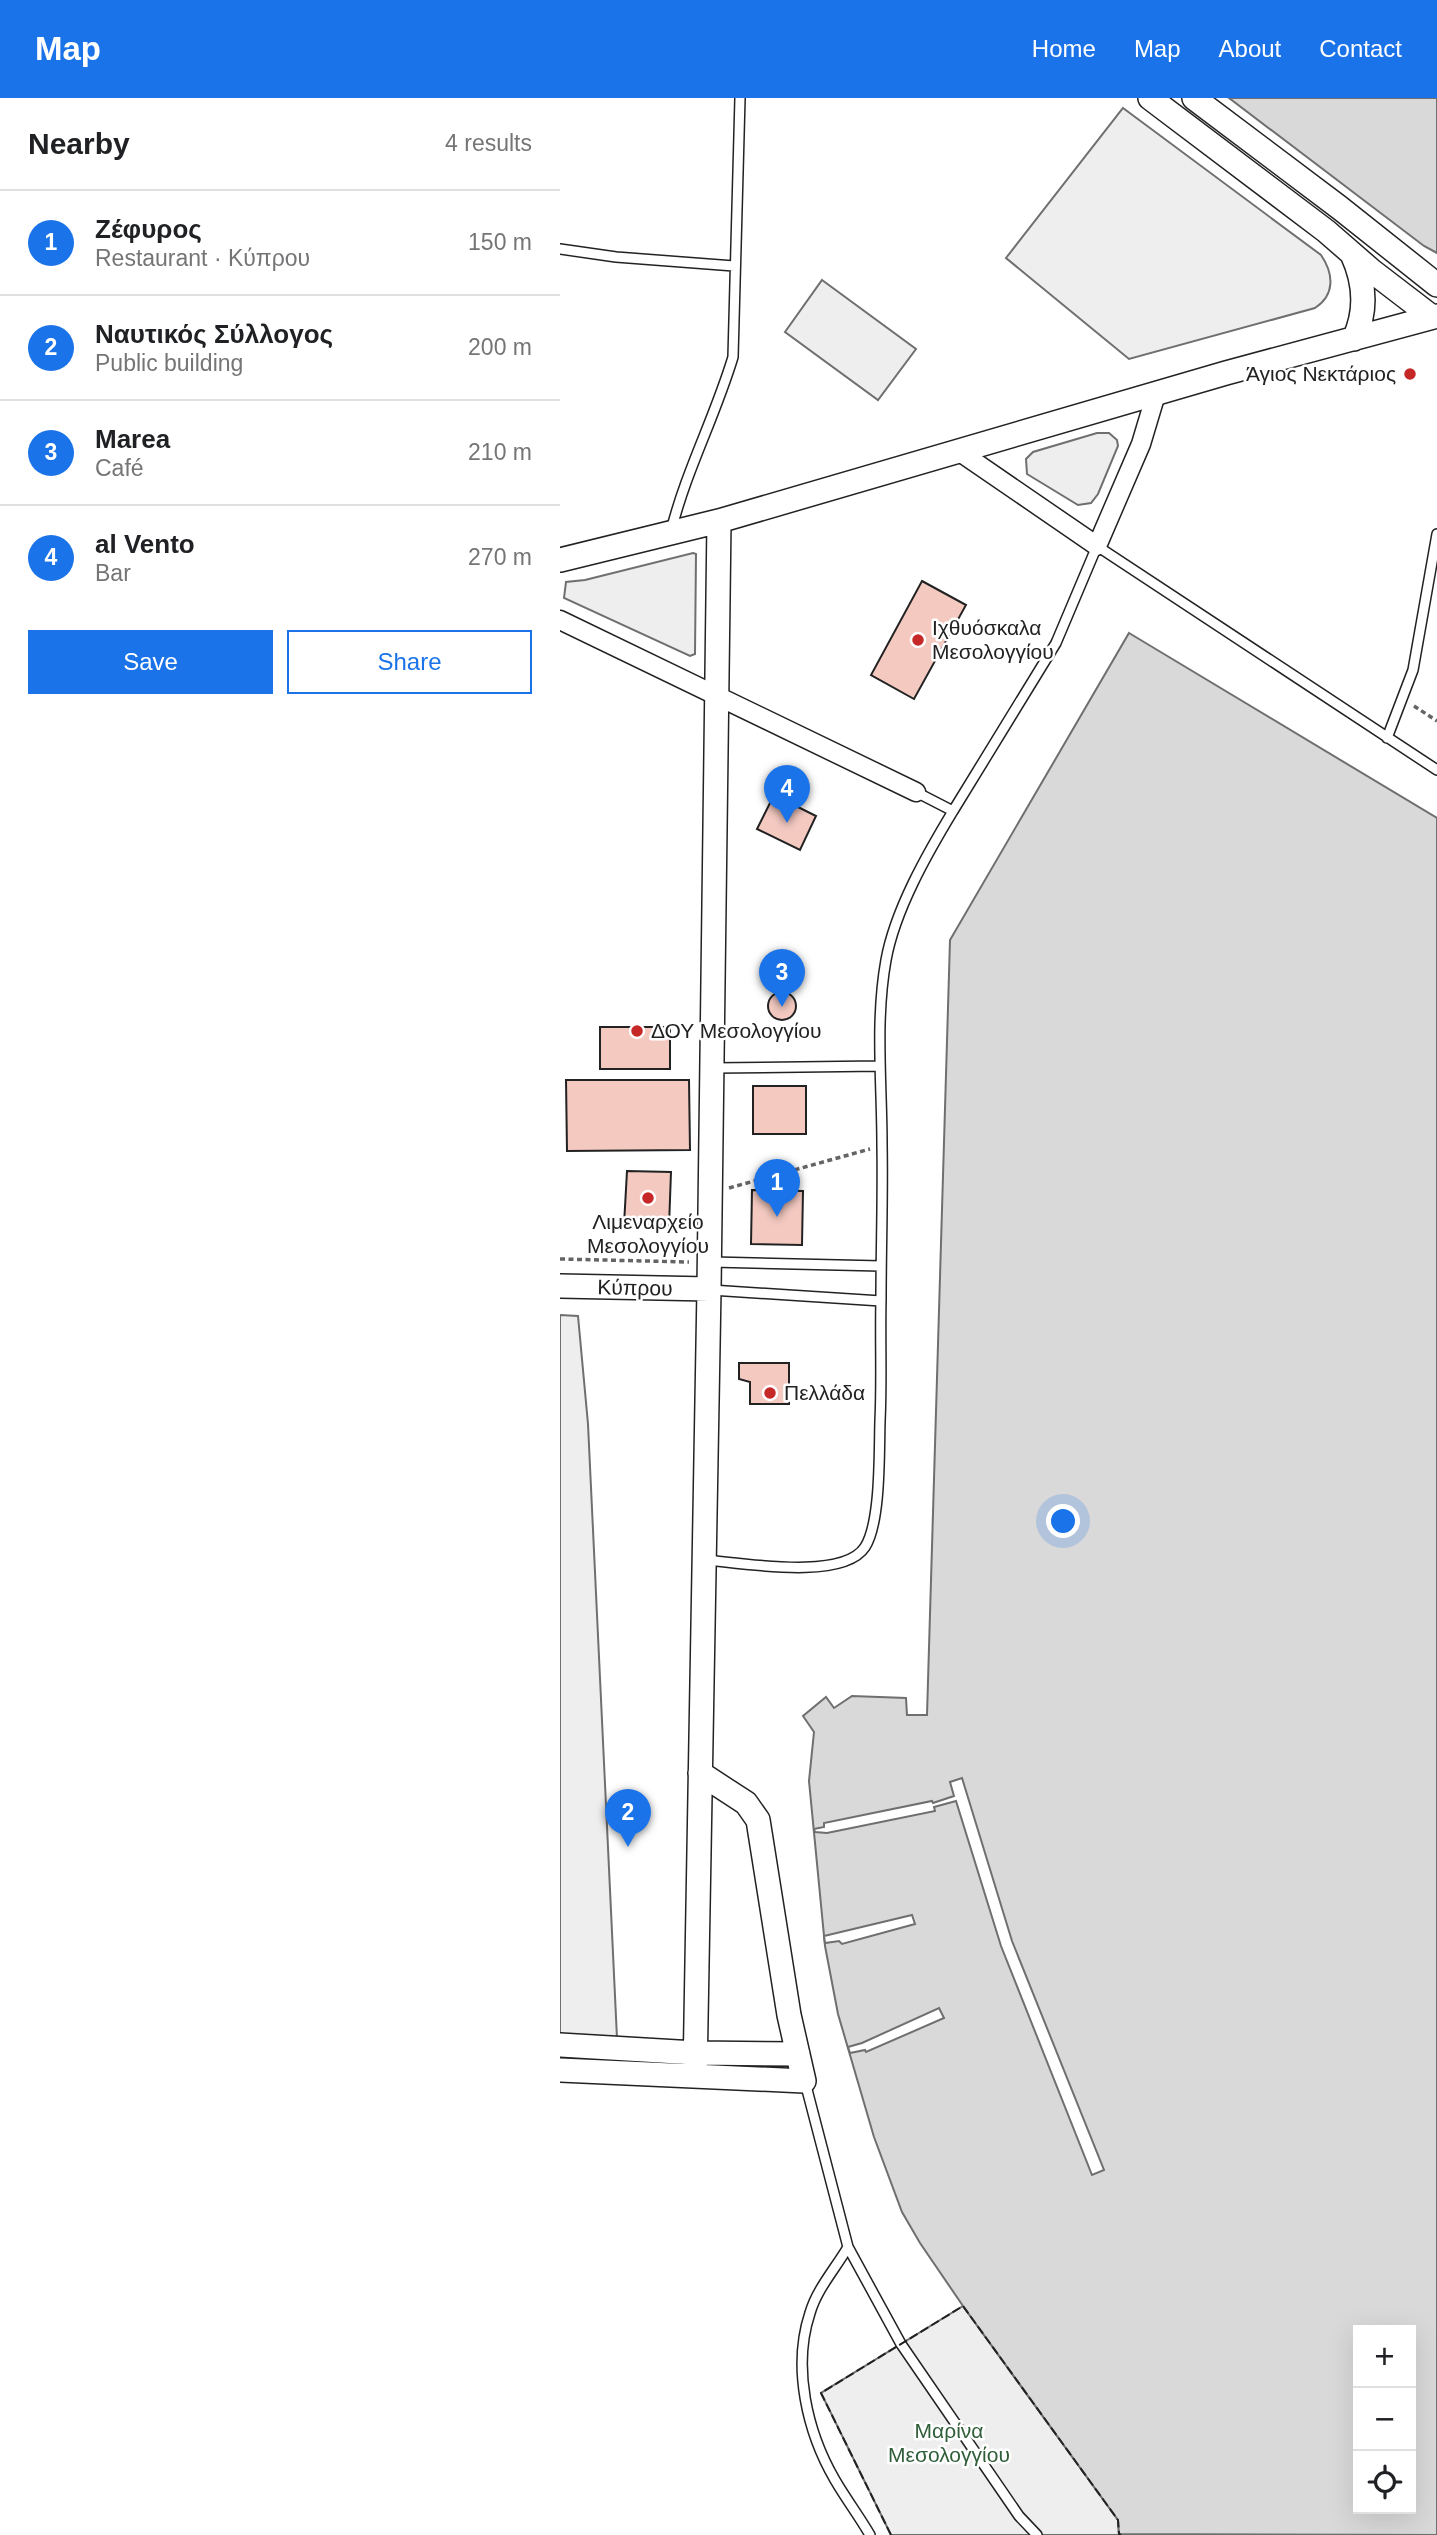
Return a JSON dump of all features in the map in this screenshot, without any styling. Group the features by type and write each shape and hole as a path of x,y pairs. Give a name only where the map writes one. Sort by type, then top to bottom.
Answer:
{"street":[{"path":"1150,98 1326,231 1435,319"},
{"path":"1195,98 1437,285"},
{"path":"1352,254 1360,275 1363,299 1362,322 1354,339"},
{"path":"560,560 719,521 1156,394 1435,319"},
{"path":"960,452 1097,546 1141,444 1156,394"},
{"path":"695,2065 719,521"},
{"path":"560,620 916,792"},
{"name":"Κύπρου","path":"560,1286 709,1289"},
{"path":"560,2045 804,2081 787,2002 758,1820 746,1802 701,1773"},
{"path":"560,2070 695,2065 797,2054"}],"lane":[{"path":"671,533 686,479 733,358 740,98"},
{"path":"560,249 629,258 734,266"},
{"path":"1387,738 1403,700 1421,631 1437,534"},
{"path":"704,1559 790,1566 829,1566 851,1559 864,1547 874,1520 878,1471 882,1374 883,1146 880,1066 883,987 892,936 935,841 1056,643 1097,546 1437,770"},
{"path":"916,792 953,811"},
{"path":"712,1068 880,1066"},
{"path":"709,1262 881,1266"},
{"path":"709,1289 881,1301"},
{"path":"804,2081 848,2247 901,2344 1019,2516 1037,2535"},
{"path":"848,2247 821,2289 810,2313 802,2357 804,2391 812,2426 834,2478 870,2535"}],"path":[{"path":"1403,700 1437,721"},
{"path":"710,1193 883,1146"},
{"name":"Κύπρου","path":"560,1259 709,1262"}],"green space":[{"path":"1123,108 1321,255 1330,277 1329,291 1322,303 1315,308 1129,359 1006,258"},
{"path":"822,280 916,349 878,400 785,332"},
{"path":"1097,433 1109,433 1117,440 1118,446 1098,494 1091,503 1078,505 1027,474 1026,459 1033,452"},
{"path":"696,554 695,654 690,656 564,598 566,582 585,580"},
{"path":"560,1315 578,1316 588,1424 617,2038 560,2035"},
{"name":"Μαρίνα Μεσολογγίου","path":"963,2306 1118,2520 1121,2535 891,2535 821,2393"}],"shaded area":[{"path":"1229,98 1437,98 1437,253 1424,246"},
{"path":"1129,633 1437,818 1437,2535 1119,2534 1118,2520 920,2243 902,2212 874,2137 838,2014 825,1946 809,1781 814,1732 803,1716 826,1697 834,1708 852,1696 906,1698 907,1715 927,1715 950,940"}],"pier":[{"path":"962,1778 1012,1941 1104,2170 1092,2175 1001,1946 956,1801 934,1807 935,1811 827,1833 815,1832 814,1829 824,1827 824,1823 932,1801 933,1803 954,1796 950,1782"},
{"path":"912,1915 915,1924 842,1944 839,1941 825,1943 824,1936"},
{"path":"939,2008 944,2018 866,2052 850,2053 848,2047"}],"building":[{"name":"Ιχθυόσκαλα Μεσολογγίου","path":"922,581 966,605 914,699 871,675"},
{"path":"774,795 816,816 800,850 757,829"},
{"path":"782,992 792,996 796,1006 792,1016 782,1020 772,1016 768,1006 772,996"},
{"path":"600,1027 670,1027 670,1069 600,1069"},
{"path":"566,1080 689,1080 690,1150 567,1151"},
{"path":"753,1086 806,1086 806,1134 753,1134"},
{"name":"Λιμεναρχείο Μεσολογγίου","path":"627,1171 671,1172 669,1226 624,1225"},
{"path":"752,1190 803,1191 802,1245 751,1244"},
{"name":"Πελλάδα","path":"739,1363 789,1363 789,1404 750,1404 750,1382 739,1379"}],"fence":[{"path":"891,2535 821,2393 963,2306 1118,2520 1121,2535"}],"place":[{"name":"Άγιος Νεκτάριος","path":"1410,374"},
{"name":"Ιχθυόσκαλα Μεσολογγίου","path":"918,640"},
{"name":"al Vento","path":"787,823"},
{"name":"Marea","path":"782,1007"},
{"name":"ΔΟΥ Μεσολογγίου","path":"637,1031"},
{"name":"Λιμεναρχείο Μεσολογγίου","path":"648,1198"},
{"name":"Ζέφυρος","path":"777,1217"},
{"name":"Πελλάδα","path":"770,1393"},
{"name":"Ναυτικός Σύλλογος","path":"628,1847"}]}
